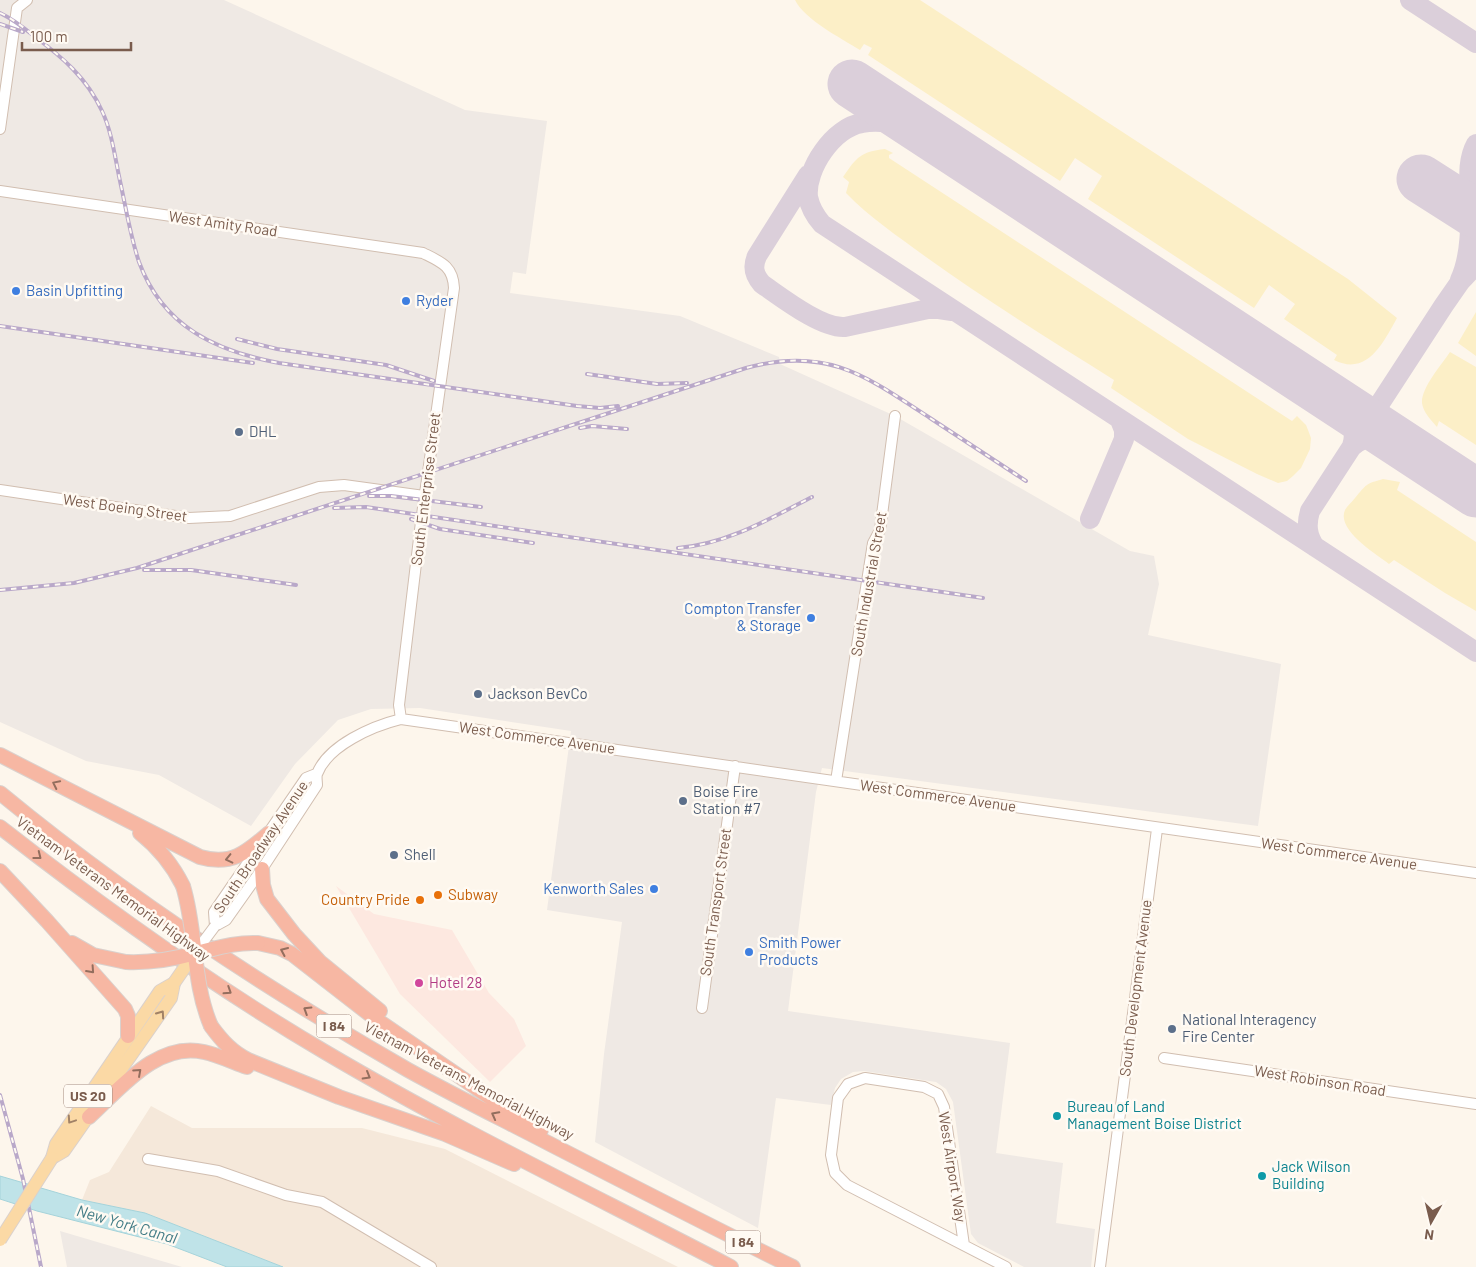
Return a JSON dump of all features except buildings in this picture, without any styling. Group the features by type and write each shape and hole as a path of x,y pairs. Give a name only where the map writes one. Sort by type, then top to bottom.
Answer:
{"highway":[{"path":"0,755 200,857 212,861 223,861 237,857 253,847 269,833"},
{"name":"Vietnam Veterans Memorial Highway","path":"0,793 54,837 141,902 225,959 312,1014 410,1071 793,1267"},
{"path":"100,805 154,843 174,868 188,902 194,954 205,1012 211,1026 222,1041 237,1054 248,1060 339,1097"},
{"name":"Vietnam Veterans Memorial Highway","path":"0,826 148,937 225,990 324,1051 447,1120 730,1267"},
{"path":"262,869 263,885 267,899 306,948 320,962 437,1060"},
{"path":"0,871 47,920 125,1009 128,1016 128,1036"},
{"path":"47,920 74,944 93,955 126,962 139,963 194,954 242,942 258,943 280,948 292,954 377,1020 530,1123 694,1217"},
{"path":"89,1117 147,1064 164,1054 184,1050 202,1052 445,1134 514,1164 730,1267"}],"main road":[{"name":"South Broadway Avenue","path":"52,1158 64,1151 89,1117 171,998 174,983 194,954"},
{"name":"South Broadway Avenue","path":"0,1241 52,1158 56,1144 128,1036 160,991 174,983"}],"street":[{"path":"0,129 17,8 27,0"},
{"name":"West Amity Road","path":"0,191 423,253 443,262"},
{"name":"South Enterprise Street","path":"401,719 399,705 424,496 454,288 453,277 443,262"},
{"name":"South Industrial Street","path":"836,781 873,543 880,530 896,416"},
{"name":"West Boeing Street","path":"0,490 189,518 230,516 319,487 344,485 424,496"},
{"name":"West Commerce Avenue","path":"401,719 1476,873"},
{"name":"South Broadway Avenue","path":"214,926 214,912 306,778 316,774 328,758 344,743 381,724 401,719"},
{"name":"South Transport Street","path":"702,1008 735,766"},
{"name":"South Broadway Avenue","path":"194,954 214,926 226,920 262,869 317,785 316,774"},
{"name":"South Development Avenue","path":"1100,1267 1157,828"},
{"name":"West Robinson Road","path":"1164,1058 1476,1104"},
{"name":"West Airport Way","path":"964,1245 944,1107 938,1094 924,1087 865,1078 848,1084 838,1098 831,1155 835,1173 847,1185 1006,1267"},
{"path":"148,1158 218,1171 286,1195 322,1202 431,1267"}],"shaded area":[{"path":"0,0 224,0 465,110 547,121 526,274 513,272 510,293 680,316 779,357 780,364 895,416 1130,551 1154,556 1159,584 1148,635 1281,664 1258,826 822,768 816,792 788,1011 1010,1043 996,1153 1063,1163 1056,1223 1095,1229 1091,1267 1024,1267 978,1243 971,1234 953,1102 946,1089 936,1082 864,1071 853,1072 841,1079 835,1088 831,1105 776,1098 758,1228 595,1142 604,1054 622,922 547,910 571,731 420,708 371,709 338,720 295,764 251,826 159,775 86,761 0,722"},
{"path":"336,886 374,914 452,930 489,993 514,1019 526,1046 490,1082 400,994"},
{"path":"151,1106 192,1128 362,1128 445,1149 678,1267 283,1267 145,1213 82,1200 90,1180 109,1172"},
{"path":"60,1231 182,1267 67,1267"}],"sand":[{"path":"795,0 920,0 1348,279 1397,318 1380,346 1365,360 1356,364 1346,364 1334,360 1337,355 1284,319 1295,304 1269,285 1254,308 1088,199 1102,176 1075,158 1060,181 868,55 872,48 864,44 860,50 824,28 807,15"},
{"path":"885,149 893,153 889,155 889,158 1292,421 1297,416 1306,425 1311,438 1310,449 1301,468 1287,481 1278,483 1188,439 1111,388 1114,380 972,289 885,227 846,193 849,182 843,177 856,160 864,154"},
{"path":"1476,312 1476,356 1458,343"},
{"path":"1450,352 1476,367 1476,445 1439,421 1437,427 1424,410 1422,403 1428,383"},
{"path":"1383,479 1400,482 1397,490 1476,542 1476,611 1394,560 1389,564 1359,541 1346,525 1344,518 1347,507 1367,485"}],"water":[{"name":"New York Canal","path":"0,1176 82,1200 145,1213 283,1267 227,1267 167,1244 37,1211 0,1199"}],"taxiway":[{"path":"1410,0 1476,43"},
{"path":"919,129 891,123 869,122 852,126 841,132 823,151 816,162 808,186 810,204 822,224 1476,652"},
{"path":"1460,280 1466,262 1469,243 1470,166 1476,144"},
{"path":"808,175 757,256 755,271 762,284 814,318 836,326 845,327 928,309 952,311"},
{"path":"1315,547 1308,530 1310,511 1444,305 1460,282 1476,265"},
{"path":"1337,402 1353,427 1354,439 1352,446"},
{"path":"1090,519 1124,439 1124,430 1120,420"},
{"path":"1353,446 1369,437 1380,437 1399,443"}],"runway":[{"path":"852,84 1476,493"},
{"path":"1421,179 1476,214"}],"railway":[{"path":"0,13 22,26 64,60 81,78 96,99 111,136 139,262 149,285 162,304 194,332 213,343 234,351 279,363 577,406 600,408 618,406"},
{"path":"0,24 23,32"},
{"path":"0,326 253,363"},
{"path":"237,339 277,349 386,365 434,381"},
{"path":"0,590 74,583 137,568 746,368 775,362 800,361 823,363 865,378 886,389 1026,481"},
{"path":"587,374 657,384 687,383"},
{"path":"580,428 592,426 627,429"},
{"path":"369,496 391,496 481,507"},
{"path":"678,548 696,546 731,536 764,522 812,497"},
{"path":"334,508 366,507 983,598"},
{"path":"411,519 440,529 533,543"},
{"path":"144,570 191,570 296,585"},
{"path":"0,1095 23,1179 41,1267"}],"place":[{"name":"Basin Upfitting","path":"16,291"},
{"name":"Ryder","path":"406,301"},
{"name":"DHL","path":"239,432"},
{"name":"Compton Transfer & Storage","path":"811,618"},
{"name":"Jackson BevCo","path":"478,694"},
{"name":"Boise Fire Station #7","path":"683,801"},
{"name":"Shell","path":"394,855"},
{"name":"Kenworth Sales","path":"654,889"},
{"name":"Subway","path":"438,895"},
{"name":"Country Pride","path":"420,900"},
{"name":"Smith Power Products","path":"749,952"},
{"name":"Hotel 28","path":"419,983"},
{"name":"National Interagency Fire Center","path":"1172,1029"},
{"name":"Bureau of Land Management Boise District","path":"1057,1116"},
{"name":"Jack Wilson Building","path":"1262,1176"}]}
